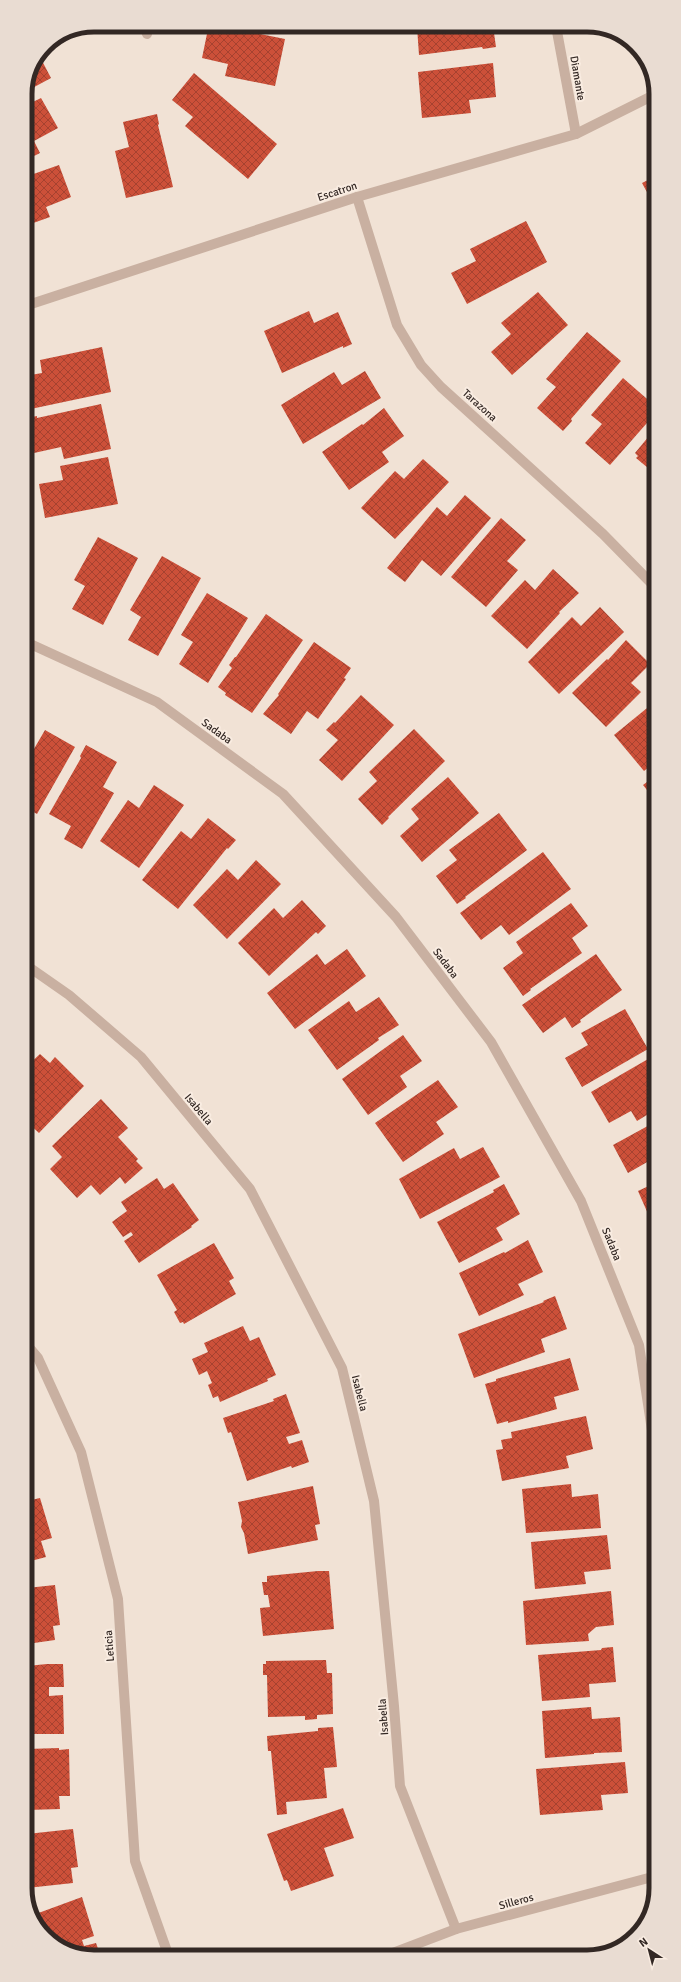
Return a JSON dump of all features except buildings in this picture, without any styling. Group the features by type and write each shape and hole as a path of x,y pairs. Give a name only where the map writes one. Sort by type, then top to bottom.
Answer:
{"street":[{"name":"Diamante","path":"557,32 576,134"},
{"name":"Escatron","path":"32,304 357,198 576,134 649,98"},
{"name":"Tarazona","path":"357,198 396,324 421,365 441,387 603,534 649,581"},
{"name":"Sadaba","path":"32,645 157,702 283,794 396,917 491,1042 582,1201 639,1346 649,1411"},
{"name":"Isabella","path":"32,969 69,995 141,1057 250,1189 342,1368 374,1501 394,1706 400,1786 456,1929"},
{"name":"Leticia","path":"32,1351 38,1358 81,1452 118,1599 135,1861 167,1950"},
{"name":"Silleros","path":"401,1950 456,1929 649,1878"}]}
